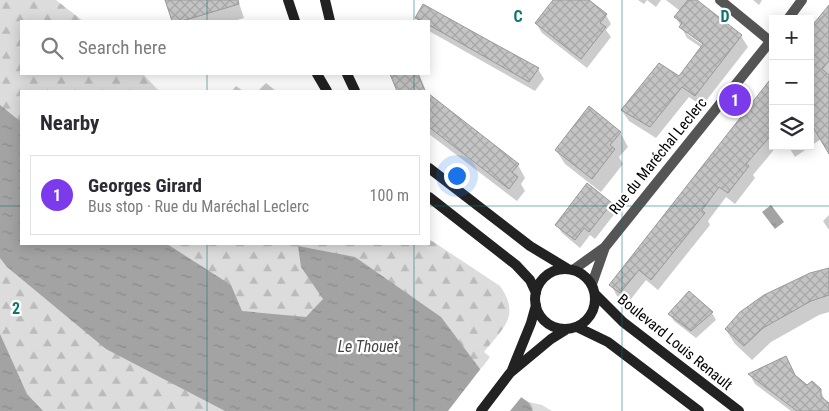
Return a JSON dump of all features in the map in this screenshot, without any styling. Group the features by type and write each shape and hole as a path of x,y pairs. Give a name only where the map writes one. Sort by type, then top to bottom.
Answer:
{"main road":[{"path":"288,0 295,20"},
{"path":"325,0 330,20"},
{"path":"318,75 326,90"},
{"path":"347,75 355,90"},
{"path":"430,169 530,246 580,273 593,289 595,304 592,313 585,321 551,339 510,373 481,411"},
{"path":"430,198 516,265 530,280 536,293"},
{"path":"510,373 531,323 536,305 536,293 540,283 547,275 557,270 570,269"},
{"name":"Boulevard Louis Renault","path":"593,289 623,322 739,411"},
{"path":"536,305 540,315 547,323 556,327 572,328 608,342 699,411"}],"street":[{"path":"720,0 769,38"},
{"path":"791,15 802,0"},
{"name":"Rue du Maréchal Leclerc","path":"570,269 605,247 769,42"},
{"name":"Rue du Maréchal Leclerc","path":"593,289 605,247"}],"green space":[{"name":"Le Thouet","path":"0,0 56,0 82,20 20,20 20,75 144,75 158,90 20,90 20,245 430,245 430,240 500,286 506,296 509,306 507,321 484,352 490,357 481,369 528,402 542,405 552,411 0,411"}],"water":[{"name":"Le Thouet","path":"0,105 20,121 20,245 169,245 231,285 242,311 306,317 323,299 301,267 298,246 355,257 441,317 480,369 528,402 533,411 225,411 106,349 7,267 0,258"},
{"path":"771,205 784,222 775,229 762,212"},
{"path":"0,334 27,394 43,411 0,411"}],"pier":[{"path":"482,367 523,395 510,411 448,411"}],"building":[{"path":"165,0 238,0 239,4 185,20 172,20"},
{"path":"553,0 589,0 607,14 600,23 606,27 581,59 535,23"},
{"path":"688,0 697,0 742,35 695,96 682,87 650,127 621,110 659,63 679,76 703,44 679,27 682,23 674,17"},
{"path":"423,4 539,68 529,82 430,26 430,20 415,18"},
{"path":"829,5 829,61 822,69 829,75 829,154 814,129 814,23"},
{"path":"390,75 418,75 425,90 397,90"},
{"path":"769,81 769,138 746,164 749,166 728,193 719,187 702,210 705,213 651,280 639,270 620,293 609,285"},
{"path":"430,95 519,164 512,172 518,177 509,189 430,128"},
{"path":"589,106 621,132 610,145 615,149 592,179 555,150"},
{"path":"587,183 612,203 589,232 584,228 575,240 555,225"},
{"path":"829,268 829,295 811,301 763,328 744,346 725,329 740,312 764,295 810,273"},
{"path":"689,291 713,312 691,331 668,314"},
{"path":"786,356 795,375 807,385 812,381 821,389 821,397 829,403 829,411 797,411 748,374"}],"place":[{"name":"Georges Girard","path":"735,100"}]}
